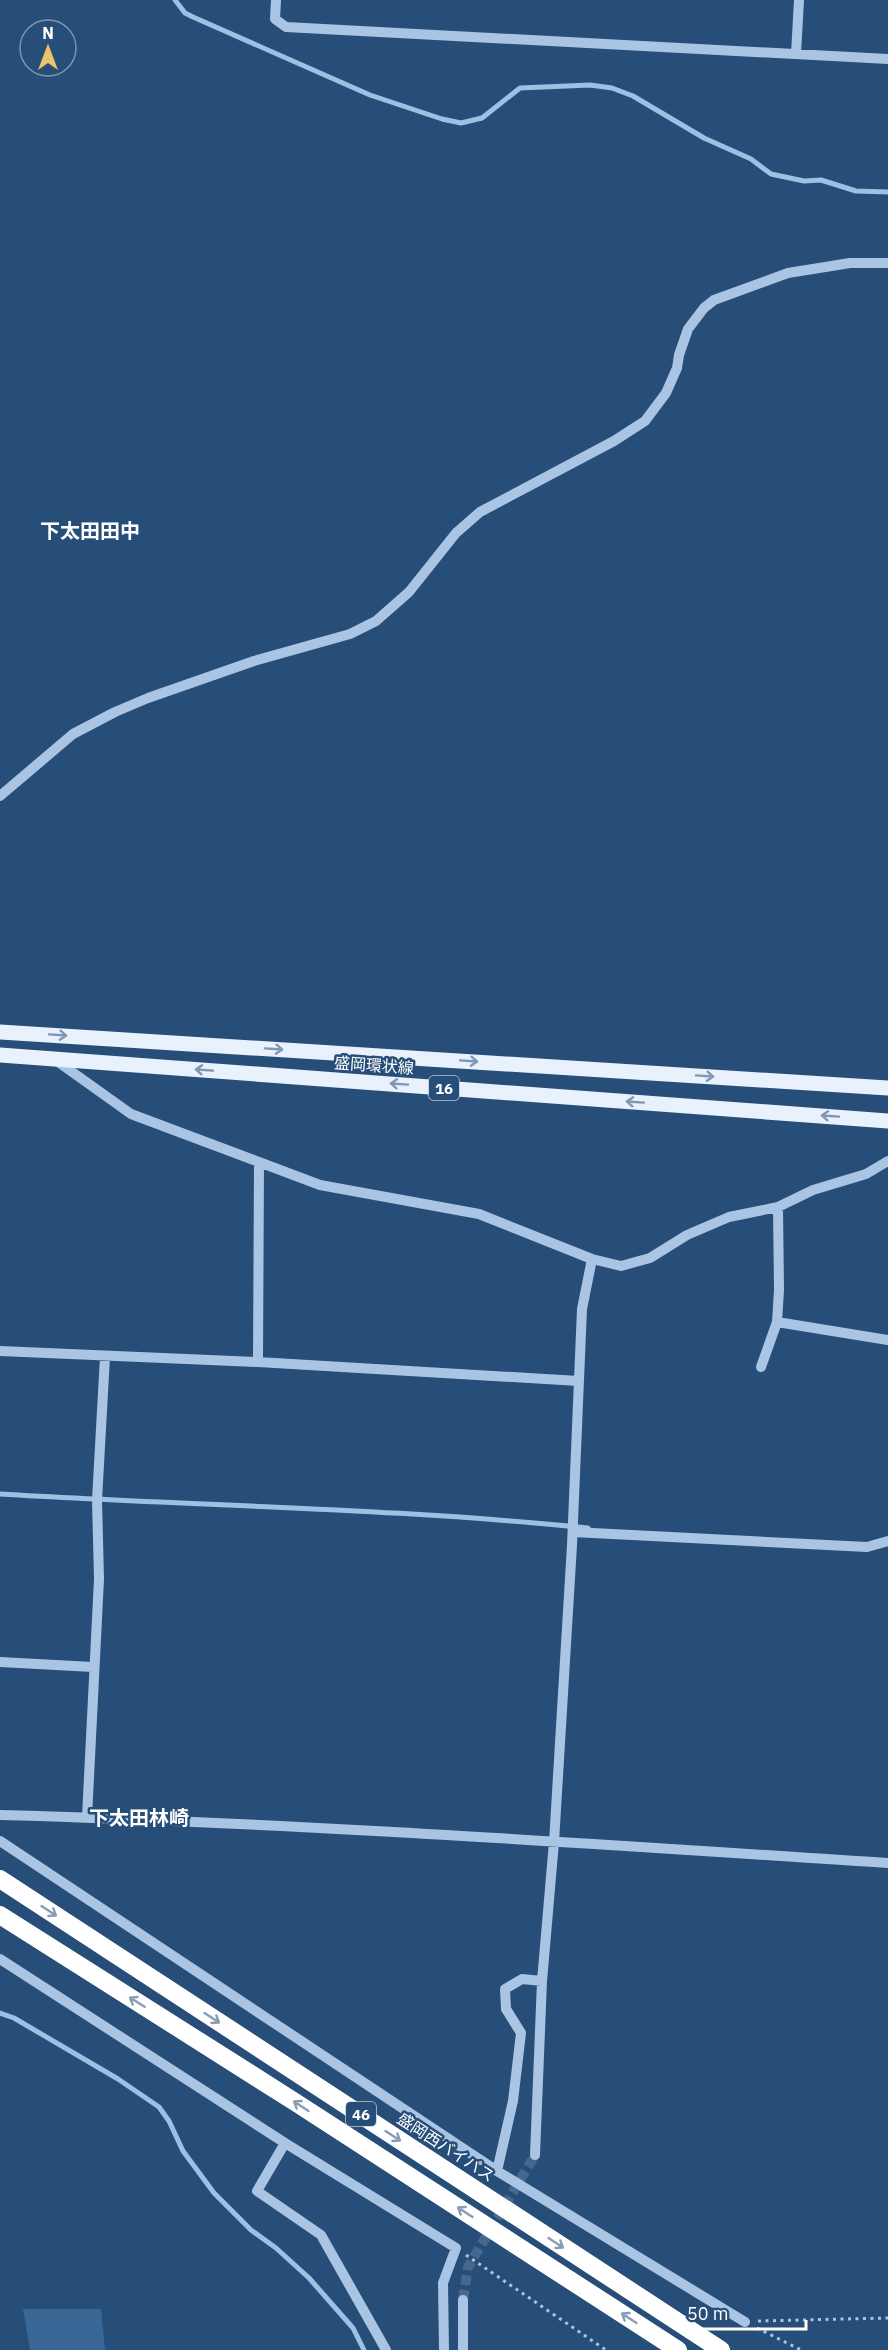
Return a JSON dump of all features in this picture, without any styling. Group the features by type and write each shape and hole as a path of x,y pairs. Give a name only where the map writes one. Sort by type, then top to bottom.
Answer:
{"highway":[{"name":"盛岡西バイパス","path":"0,1879 721,2350"},
{"name":"46","path":"0,1916 305,2108 678,2350"}],"main road":[{"name":"盛岡環状線","path":"0,1032 888,1088"},
{"name":"盛岡環状線","path":"0,1055 888,1121"}],"street":[{"path":"276,0 275,19 286,27 888,59"},
{"path":"796,54 799,0"},
{"path":"0,796 73,735 115,712 254,661 350,634 376,621 410,592 456,533 480,512 614,441 645,421 666,393 677,368 688,329 704,308 714,300 788,273 850,263 888,263"},
{"path":"54,1059 131,1114 320,1185 479,1214 592,1259 621,1266 650,1258 687,1235 729,1218 778,1207 813,1190 866,1174 888,1161"},
{"path":"258,1362 259,1162"},
{"path":"761,1367 777,1322 778,1207"},
{"path":"536,2155 542,1981 554,1842 573,1532 582,1309 592,1259"},
{"path":"777,1322 888,1340"},
{"path":"0,1351 258,1362 579,1381"},
{"path":"87,1817 99,1579 97,1500 105,1357"},
{"path":"573,1532 867,1547 888,1541"},
{"path":"0,1662 93,1667"},
{"path":"0,1815 87,1817 554,1842 888,1863"},
{"path":"0,1841 497,2171 745,2322"},
{"path":"0,1959 285,2143 456,2248 443,2283 444,2350"},
{"path":"497,2171 513,2101 521,2033 506,2009 505,1989 522,1979 542,1981"},
{"path":"285,2143 257,2191 321,2235 386,2350"},
{"path":"463,2300 463,2350"}],"path":[{"path":"456,2248 606,2350"},
{"path":"745,2322 888,2318"},
{"path":"745,2322 801,2350"}],"shaded area":[{"path":"23,2309 101,2309 105,2350 30,2350"}],"waterway":[{"path":"175,0 185,13 193,17 370,95 442,119 461,123 482,118 520,88 590,85 612,88 633,96 704,138 751,159 771,174 804,181 821,180 856,191 888,192"},
{"path":"0,1494 441,1516 588,1528"},
{"path":"0,2013 14,2018 118,2079 159,2107 169,2121 183,2151 214,2193 251,2230 276,2248 309,2278 353,2328 364,2350"}],"tunnel":[{"path":"463,2300 468,2267 535,2155"}],"district":[{"name":"下太田田中","path":"90,530"},
{"name":"下太田林崎","path":"139,1817"}]}
